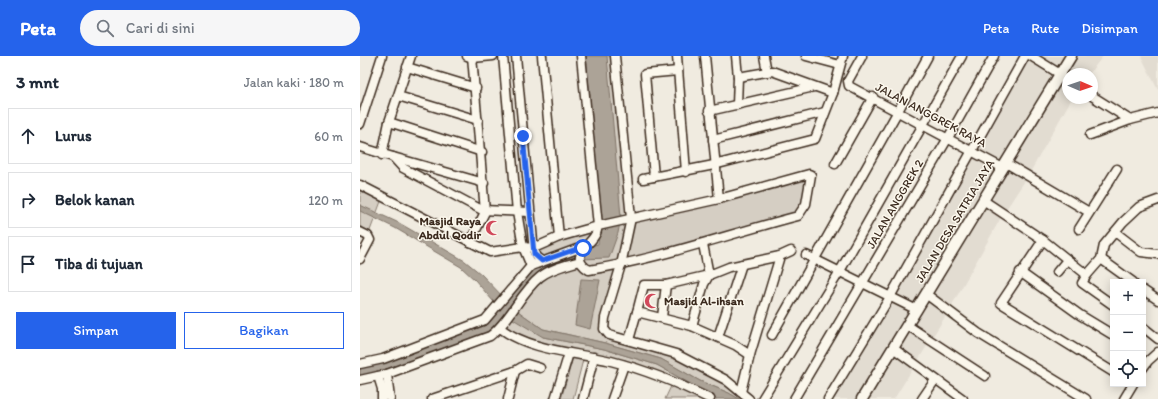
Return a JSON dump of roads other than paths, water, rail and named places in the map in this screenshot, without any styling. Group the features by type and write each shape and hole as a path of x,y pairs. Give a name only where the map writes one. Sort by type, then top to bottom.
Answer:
{"street":[{"path":"360,124 382,56"},
{"path":"382,155 389,122 411,56"},
{"path":"470,242 485,212 482,152 476,88 471,57 493,56"},
{"path":"503,56 517,212 523,247 531,266"},
{"path":"516,56 534,248 536,257 542,261"},
{"path":"542,56 559,237"},
{"path":"360,185 470,242 495,253 523,247 534,248 559,237 598,226 718,199 809,174 811,175 806,204 798,216 703,244 621,265 589,270 583,266 580,261 583,248 595,236 598,226 581,56"},
{"path":"615,56 631,218 621,265 605,318 604,329 609,335 676,354 726,380 749,399"},
{"path":"677,56 686,172"},
{"path":"704,56 718,199"},
{"path":"736,56 738,76 737,105"},
{"path":"764,56 766,72"},
{"path":"806,56 840,66"},
{"path":"643,179 686,172 815,139 833,93 843,56"},
{"name":"JALAN ANGGREK RAYA","path":"862,56 848,83 973,152 1004,165 1089,212"},
{"path":"772,335 928,56"},
{"path":"762,399 840,272 962,56"},
{"name":"JALAN ANGGREK 2","path":"794,399 948,138 994,56"},
{"path":"828,399 890,297 973,152 1025,56"},
{"path":"1031,56 1060,75"},
{"name":"JALAN DESA SATRIA JAYA","path":"862,399 1071,56"},
{"path":"407,67 476,88"},
{"path":"654,176 645,74 678,71"},
{"path":"738,76 772,72 833,93"},
{"path":"709,111 814,87"},
{"path":"398,96 478,120"},
{"path":"835,164 873,98"},
{"path":"1098,100 1130,120"},
{"path":"713,140 825,112"},
{"path":"1090,135 1130,120 1158,113"},
{"path":"389,122 482,152"},
{"path":"510,138 523,136"},
{"path":"360,147 382,155 484,183"},
{"path":"393,158 403,168 485,212 530,212"},
{"path":"1079,229 1117,169"},
{"path":"984,200 1043,240 1087,275"},
{"path":"1110,303 1082,283 1101,259 1104,245 1123,222 1139,207 1158,200"},
{"path":"360,232 368,236 370,240 360,259"},
{"path":"1115,232 1141,252 1158,254"},
{"path":"1043,240 1000,303 1110,370"},
{"path":"692,326 704,284 709,275 703,244"},
{"path":"360,364 383,360 485,320 531,266 585,246"},
{"path":"629,340 644,285 666,289 742,264 780,256 791,251"},
{"path":"806,255 917,310"},
{"path":"741,392 750,354 780,256"},
{"path":"1101,259 1129,279"},
{"path":"1057,272 1067,260"},
{"path":"360,380 387,374 490,336 500,328 540,277 551,270 580,261"},
{"path":"718,337 742,264"},
{"path":"1020,272 1080,315 1110,333"},
{"path":"663,314 658,307 666,289"},
{"path":"1146,292 1158,300"},
{"path":"926,294 978,333 1086,399"},
{"path":"637,312 663,314 718,337 750,354"},
{"path":"907,326 985,376"},
{"path":"500,328 510,336 542,347 624,365 662,376 710,399"},
{"path":"1146,329 1158,339"},
{"path":"893,348 963,399"},
{"path":"1146,361 1158,352"},
{"path":"555,399 569,353"},
{"path":"583,399 594,358"},
{"path":"432,399 531,364 540,368"},
{"path":"612,399 624,365"},
{"path":"508,399 515,370"},
{"path":"387,374 390,399"},
{"path":"378,376 382,389 382,399"},
{"path":"922,399 935,380"},
{"path":"1124,399 1131,387"}],"place":[{"name":"Masjid Raya Abdul Qodir","path":"493,228"},
{"name":"Masjid Al-ihsan","path":"652,301"}]}
